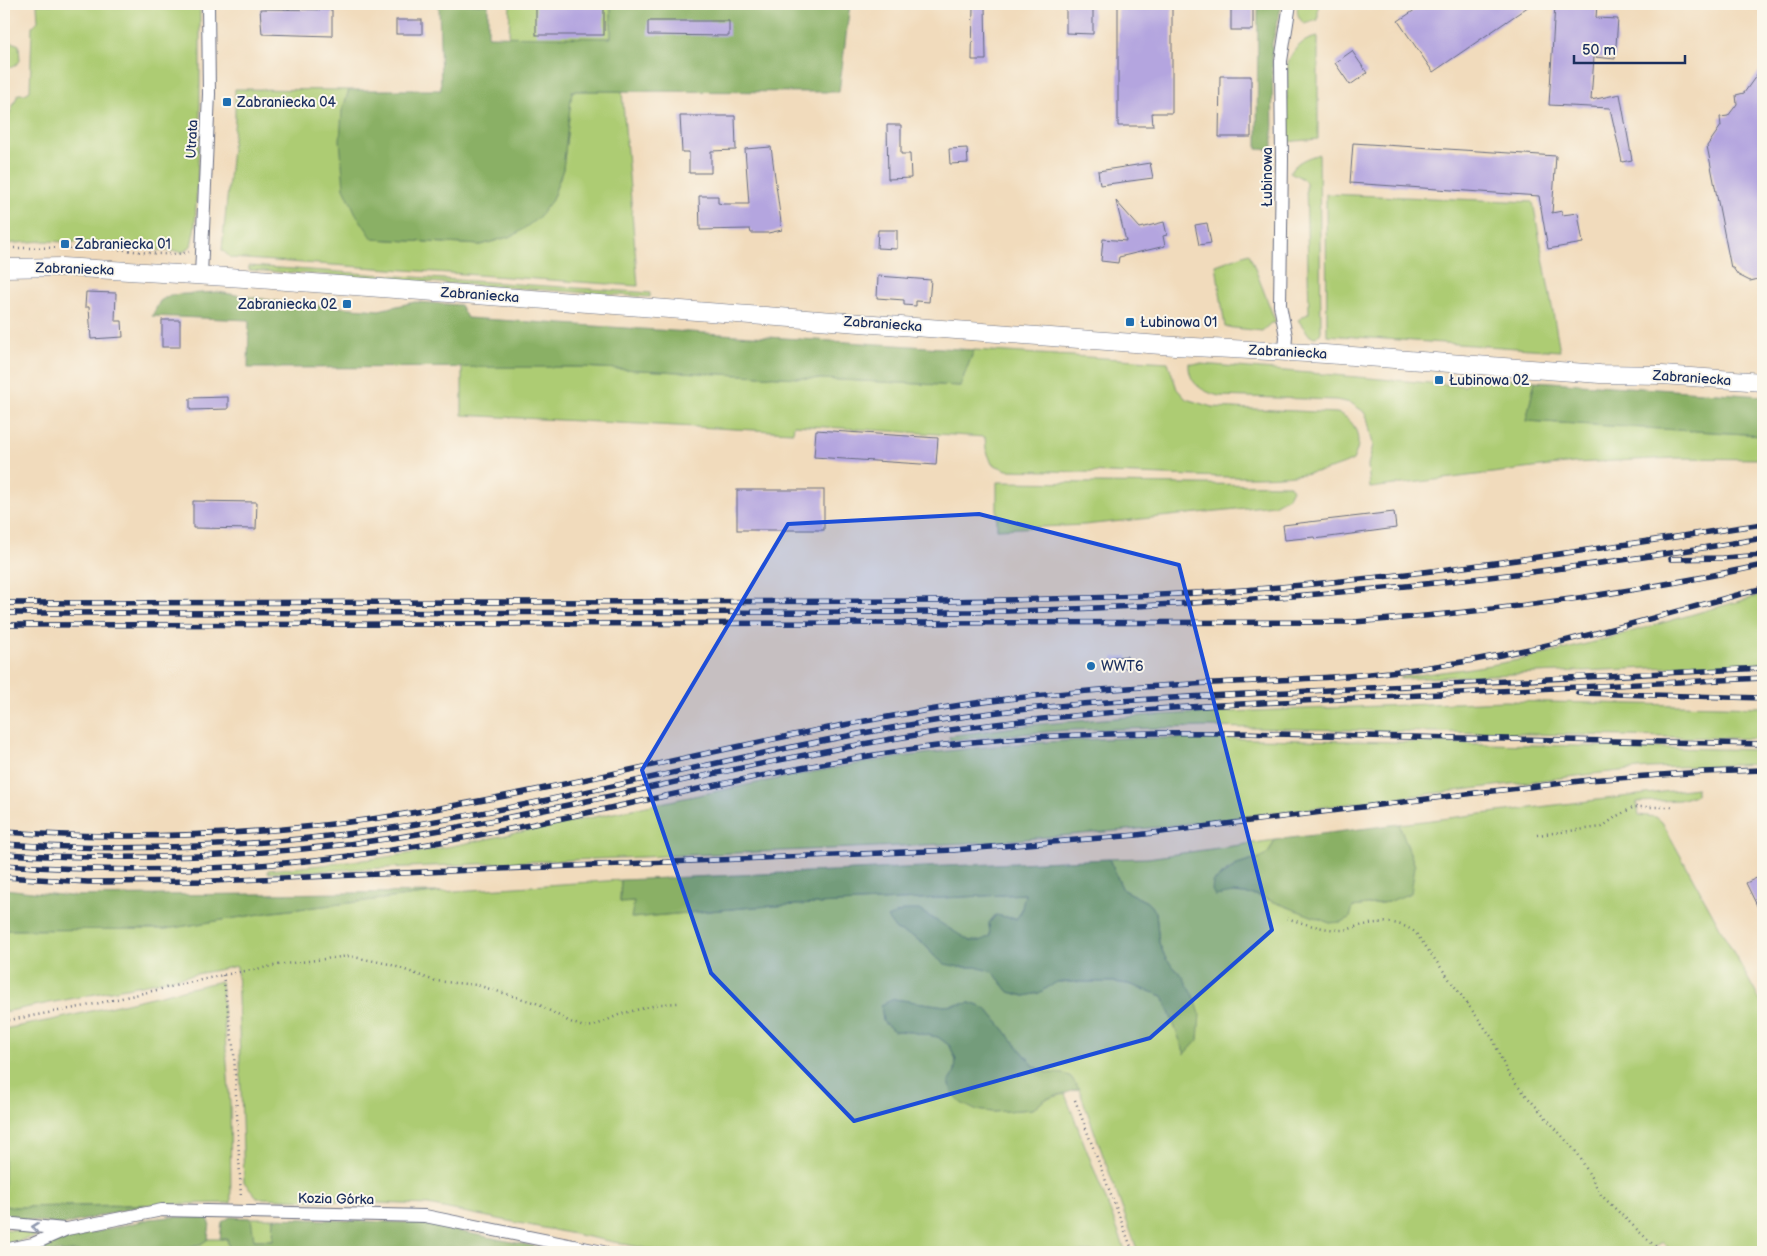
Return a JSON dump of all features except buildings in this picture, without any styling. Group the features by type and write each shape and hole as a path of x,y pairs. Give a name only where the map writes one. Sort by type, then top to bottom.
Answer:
{"main road":[{"name":"Zabraniecka","path":"4,268 62,267 201,275 1165,345 1600,374 1662,375 1763,382"}],"street":[{"name":"Utrata","path":"201,275 209,94 208,4"},
{"name":"Łubinowa","path":"1285,352 1286,336 1280,305 1281,61 1290,4"},
{"name":"Kozia Górka","path":"4,1250 33,1244 67,1230 162,1210 425,1216 603,1252"},
{"name":"Kozia Górka","path":"4,1223 67,1230"}],"path":[{"path":"4,248 114,249 178,255 191,252"},
{"path":"1537,835 1602,827 1634,807 1672,807"},
{"path":"1287,918 1321,928 1342,930 1381,922 1405,925 1415,932 1493,1038 1506,1070 1516,1084 1578,1154 1601,1195 1662,1252"},
{"path":"4,1021 86,1006 223,975 284,964 349,956 389,964 436,981 477,985 536,1003 570,1022 584,1027 594,1026 621,1014 640,1009 661,1004 678,1003"},
{"path":"223,975 234,1053 241,1212"},
{"path":"1075,1100 1133,1252"}],"highlighted area":[{"path":"979,514 1179,565 1272,930 1150,1038 854,1121 711,973 642,770 788,524"}],"green space":[{"path":"37,4 200,4 200,125 195,226 191,246 183,252 143,249 119,244 42,241 4,244 4,127 18,94 25,94 30,91 32,27 38,21"},
{"path":"439,4 488,4 488,36 611,38 611,4 850,4 839,92 572,91 563,169 552,200 538,218 515,235 481,245 373,239 356,214 344,188 340,140 342,111 349,90 441,90"},
{"path":"510,4 611,4 611,38 509,37"},
{"path":"1258,4 1282,4 1272,44 1273,150 1257,149"},
{"path":"1298,4 1318,4 1318,20 1304,24 1298,15"},
{"path":"1318,37 1318,139 1285,142 1288,62 1293,52 1300,45"},
{"path":"12,42 19,45 20,61 14,66 4,68 4,47"},
{"path":"235,89 349,90 342,111 373,239 481,245 515,235 552,200 563,169 572,91 622,91 638,286 231,258 222,250 235,118"},
{"path":"1319,154 1321,332 1316,337 1310,336 1298,320 1309,313 1306,183 1303,179 1290,172 1299,163"},
{"path":"1326,194 1533,202 1560,351 1327,335"},
{"path":"1249,253 1276,323 1271,323 1262,331 1225,327 1216,265"},
{"path":"249,266 650,293 650,297 249,270"},
{"path":"217,292 296,304 379,310 415,302 460,305 467,318 974,350 960,386 580,367 248,368 249,320 152,316 160,301 170,295"},
{"path":"974,350 1168,362 1177,389 1186,399 1212,407 1337,413 1346,417 1353,424 1357,433 1358,448 1353,460 1335,468 1287,476 1234,477 1007,470 992,464 986,449 985,437 794,425 793,432 462,415 462,366 580,367 960,386"},
{"path":"1189,363 1465,386 1471,379 1494,378 1535,381 1526,421 1763,435 1763,459 1674,458 1574,463 1370,488 1368,465 1373,445 1367,417 1363,411 1351,403 1336,400 1219,396 1201,389 1193,381 1189,370"},
{"path":"1535,381 1763,396 1763,435 1526,421"},
{"path":"997,482 1290,485 1292,489 1288,497 1274,505 1084,525 997,529"},
{"path":"1763,595 1763,663 1400,679 1400,677 1528,658 1617,636"},
{"path":"1505,701 1763,707 1763,739 1205,727 1068,730 950,740 949,736 1030,725 1154,715"},
{"path":"1126,738 1209,738 1763,750 1763,764 1649,768 1160,827 991,842 268,873 268,870 325,865 434,849 874,761 1000,746"},
{"path":"1696,788 1696,795 1679,800 1636,802 1639,815 1656,817 1662,822 1763,1006 1763,1252 1672,1252 1663,1242 1649,1250 1633,1252 1138,1252 1079,1089 1071,1077 1065,1074 1048,1073 1034,1066 987,1009 970,1003 945,1006 894,999 883,1022 894,1031 938,1037 950,1046 956,1060 955,1071 975,1110 993,1112 1033,1109 1046,1099 1065,1094 1126,1252 664,1252 428,1205 258,1198 244,1182 237,966 4,1012 4,930 166,929 273,912 441,892 621,880 620,902 634,901 632,918 754,907 1026,894 1021,912 1016,919 995,915 989,923 990,936 981,941 974,942 961,938 933,918 896,930 914,937 926,946 934,956 959,967 976,967 993,972 1009,992 1025,996 1039,993 1056,982 1114,982 1128,984 1163,996 1185,1054 1183,977 1166,959 1159,943 1156,912 1147,902 1123,890 1109,859 1148,858 1275,840 1269,852 1263,857 1237,865 1213,882 1233,893 1256,895 1330,923 1353,907 1388,902 1415,866 1399,824"},
{"path":"1399,824 1415,866 1411,893 1388,902 1353,907 1350,918 1342,922 1330,923 1256,895 1233,893 1215,896 1212,890 1213,882 1237,865 1263,857 1269,852 1275,840"},
{"path":"1109,859 1123,890 1147,902 1156,912 1159,943 1166,959 1183,977 1195,998 1200,1014 1198,1040 1185,1054 1163,996 1128,984 1114,982 1057,982 1039,993 1025,996 1009,992 993,972 976,967 959,967 945,964 914,937 896,930 887,918 905,910 919,910 970,941 980,941 990,936 989,923 996,915 1016,919 1021,912 1025,894 754,907 631,918 634,901 620,902 621,880"},
{"path":"4,889 70,896 441,892 273,912 166,929 4,930"},
{"path":"221,981 230,1104 231,1203 4,1206 4,1029 57,1019"},
{"path":"894,999 945,1006 970,1003 987,1009 1034,1066 1048,1073 1065,1074 1071,1077 1079,1089 1046,1099 1033,1109 993,1112 975,1110 961,1103 952,1093 949,1081 955,1071 956,1060 950,1046 938,1037 894,1031 883,1022 881,1005"},
{"path":"145,1205 63,1225 4,1217 4,1206"},
{"path":"207,1217 210,1223 208,1239 201,1244 169,1252 13,1252 150,1219"},
{"path":"230,1217 251,1218 254,1240 273,1240 274,1218 418,1223 562,1252 238,1252 229,1247 227,1239 220,1239 222,1222"},
{"path":"251,1218 274,1218 273,1240 253,1240"},
{"path":"4,1229 38,1232 40,1235 4,1245"},
{"path":"208,1239 227,1239 229,1247 238,1252 169,1252 201,1244"}],"railway":[{"path":"4,603 949,601 1150,595 1301,585 1403,574 1763,524"},
{"path":"4,613 972,612 1071,609 1270,598 1467,580 1665,554 1763,538"},
{"path":"1671,559 1763,555"},
{"path":"4,625 1354,622 1560,601 1662,585 1763,565"},
{"path":"4,832 98,836 192,835 286,829 379,818 520,793 801,733 975,703 1109,689 1364,675 1459,662 1547,645 1763,588"},
{"path":"4,844 144,848 237,844 377,830 450,819 522,805 881,730 954,718 1043,707 1176,698 1763,668"},
{"path":"4,854 115,857 226,855 282,851 392,838 505,818 852,746 966,728 1079,715 1192,707 1763,678"},
{"path":"1578,693 1763,698"},
{"path":"4,865 147,870 195,869 338,857 385,851 525,826 734,781 874,755 945,745 1049,736 1258,733 1763,744"},
{"path":"4,877 88,882 212,881 954,850 1137,835 1589,780 1763,770"}],"place":[{"name":"Zabraniecka 04","path":"227,102"},
{"name":"Zabraniecka 01","path":"65,244"},
{"name":"Zabraniecka 02","path":"347,304"},
{"name":"Łubinowa 01","path":"1130,322"},
{"name":"Łubinowa 02","path":"1439,380"},
{"name":"WWT6","path":"1091,666"}]}
